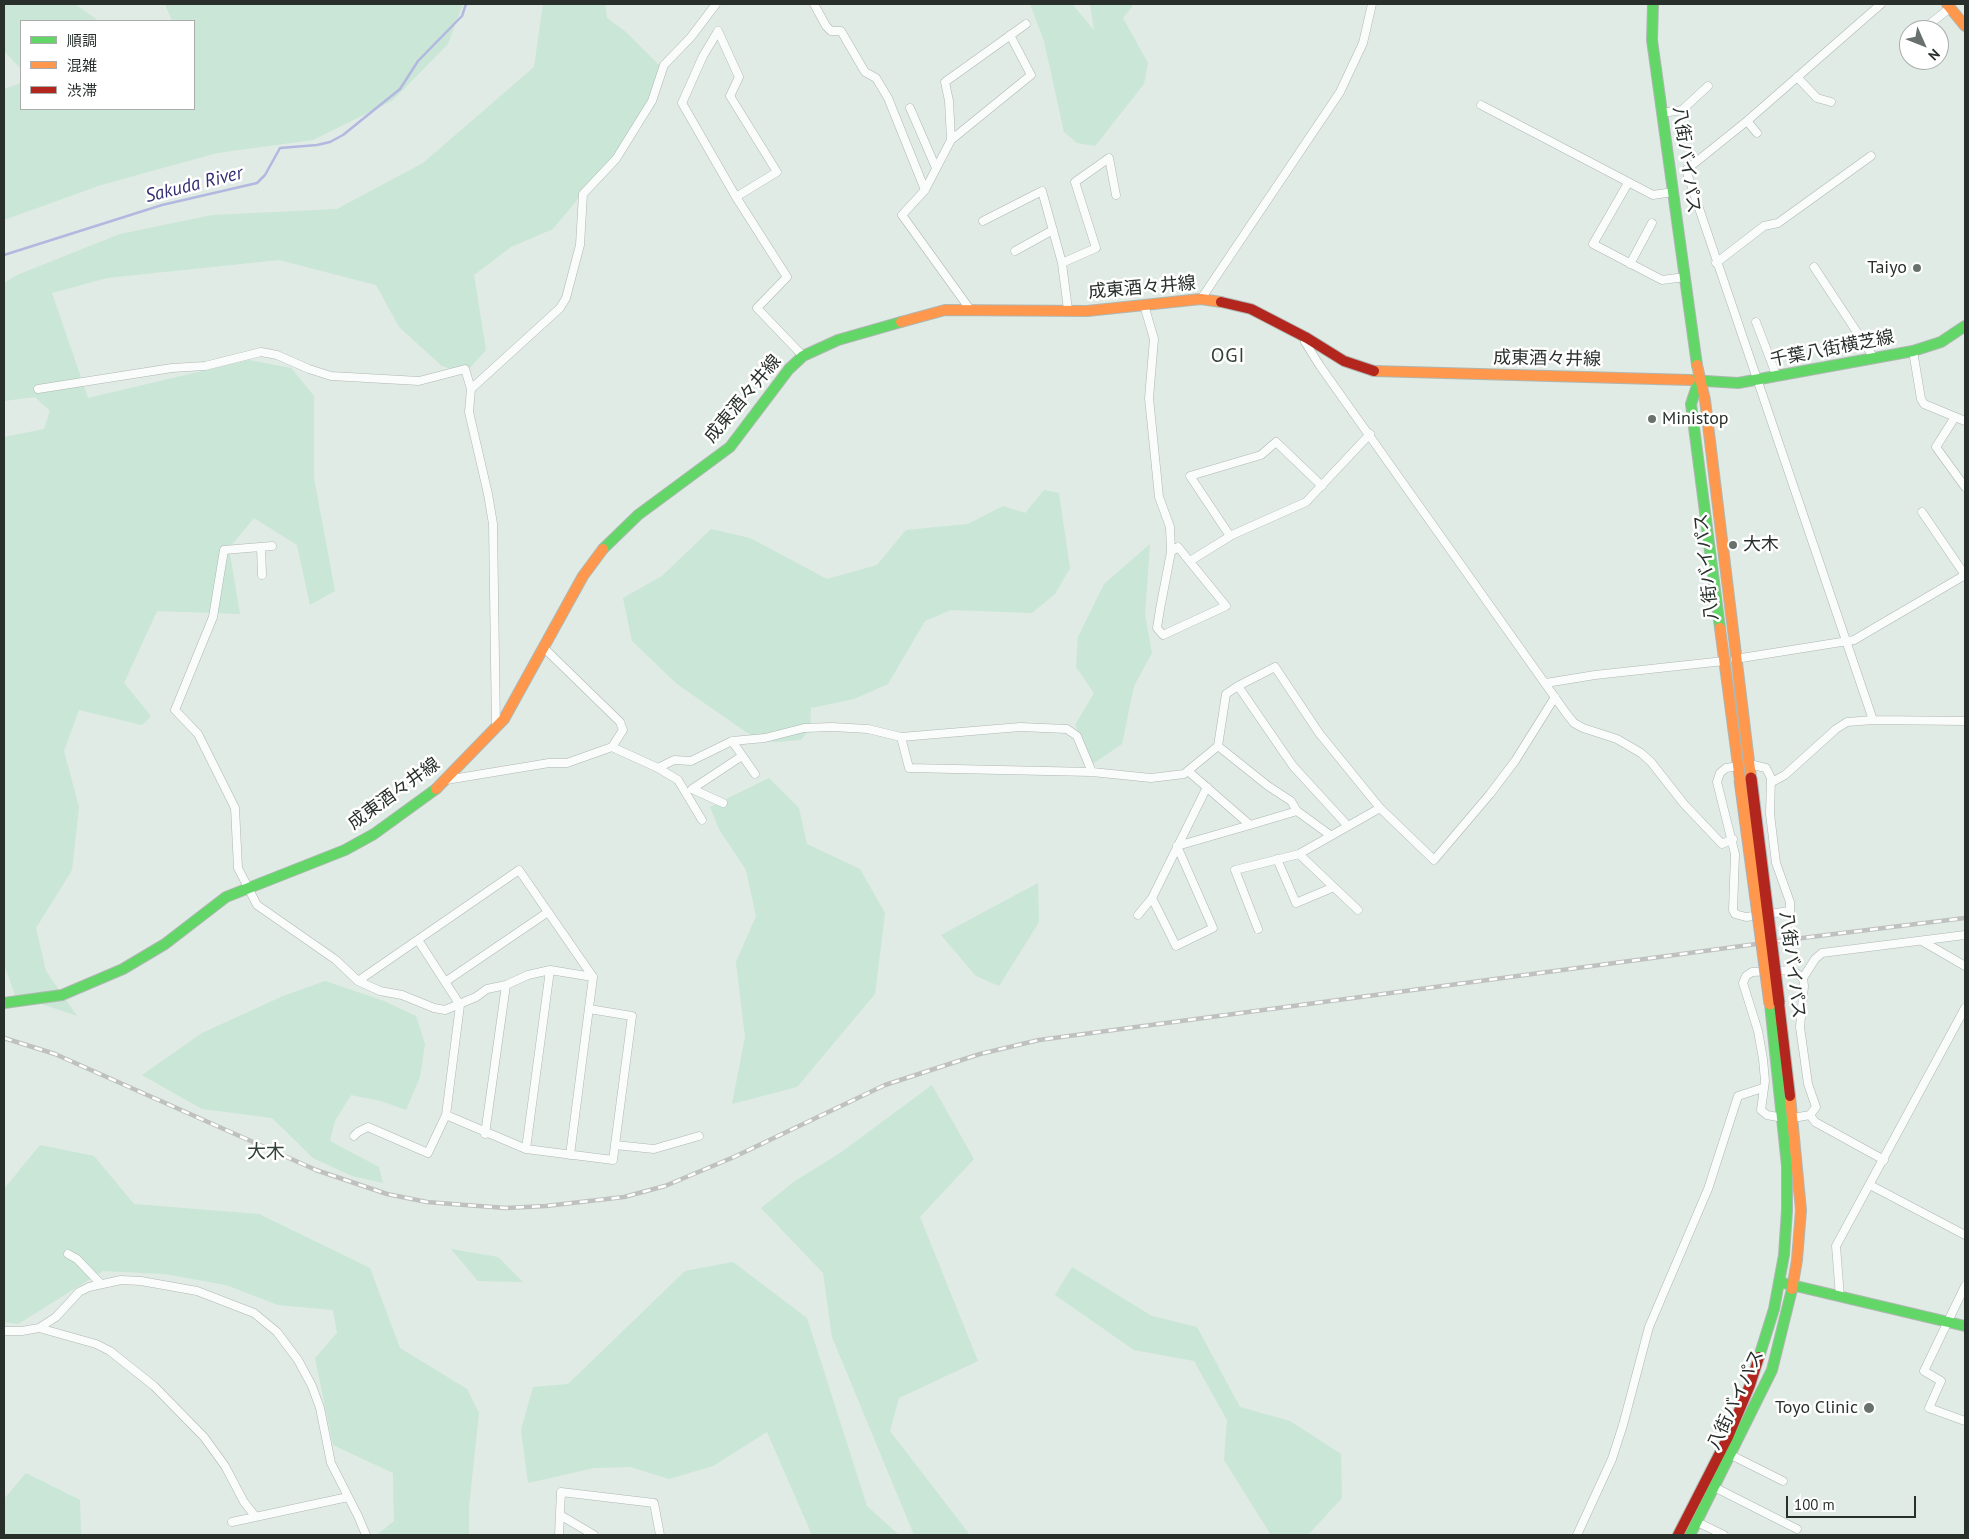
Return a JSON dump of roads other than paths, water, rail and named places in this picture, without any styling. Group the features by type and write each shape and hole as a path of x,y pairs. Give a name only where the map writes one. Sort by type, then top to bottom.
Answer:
{"main road":[{"name":"八街バイパス","path":"1653,4 1652,40 1699,380 1691,404 1746,779 1800,1210 1793,1286 1772,1370 1690,1535"},
{"path":"1949,6 1965,26"},
{"name":"成東酒々井線","path":"4,1003 38,1000 62,995 106,977 144,958 226,897 247,887 345,850 381,829 446,780 504,719 582,576 602,550 638,515 730,447 789,369 803,356 821,346 945,310 969,308 1087,311 1201,299 1251,309 1359,368 1387,373 1699,380"},
{"name":"千葉八街横芝線","path":"1699,380 1738,383 1756,381 1913,351 1941,342 1965,326"},
{"name":"八街バイパス","path":"1678,1535 1728,1437 1750,1385 1772,1317 1779,1282 1787,1210 1788,1118"},
{"path":"1779,1282 1965,1326"}],"street":[{"path":"471,389 560,308 566,298 580,244 583,194 616,159 652,101 664,65 691,37 716,4"},
{"path":"814,4 826,26 831,31 840,31 866,72 876,78 888,98 925,190"},
{"path":"1201,299 1340,92 1362,43 1372,4"},
{"path":"1873,720 1756,381 1686,170 1747,121 1881,4"},
{"path":"1933,20 1949,6"},
{"path":"951,140 949,101 945,82 1026,24"},
{"path":"736,197 777,172 730,96 738,77 718,31 703,56 682,103 736,197 787,277 757,308 803,356"},
{"path":"969,308 903,219 902,215 925,190 951,140 1031,75 1010,36"},
{"path":"1797,76 1817,98 1831,102"},
{"path":"1662,113 1682,110 1708,86"},
{"path":"1481,105 1654,195 1673,192"},
{"path":"910,108 936,168"},
{"path":"1747,121 1758,133"},
{"path":"1716,263 1764,226 1778,223 1872,156"},
{"path":"1062,264 1096,248 1075,182 1108,158 1116,195"},
{"path":"1628,183 1593,244 1662,280 1685,276"},
{"path":"983,221 1042,191 1062,264 1068,310"},
{"path":"1630,264 1652,224"},
{"path":"1014,251 1053,230"},
{"path":"1814,267 1874,358"},
{"path":"1144,305 1154,339 1149,398 1159,497 1170,527 1171,552 1157,628 1163,635 1226,606 1178,547 1171,552"},
{"path":"1756,322 1777,377"},
{"path":"1307,338 1305,342 1320,366 1574,723 1630,746 1651,762 1684,804 1722,844 1733,839"},
{"path":"1913,351 1920,399 1924,404 1965,421"},
{"path":"38,389 172,368 205,366 262,352 277,354 309,369 331,376 419,381 465,369 471,389 469,412 488,494 492,524 496,728"},
{"path":"1955,417 1936,447 1965,487"},
{"path":"1190,561 1230,536 1306,502 1370,434"},
{"path":"1230,536 1190,476 1261,454 1276,442 1322,486"},
{"path":"1546,683 1595,675 1729,660 1854,640 1965,575 1922,512"},
{"path":"272,546 224,550 213,617 175,710 198,734 235,808 238,868 257,906 336,960 358,981 380,991 402,995 434,1008 445,1010 460,1005 488,989 506,984 528,974 550,970 593,977"},
{"path":"261,547 262,574"},
{"path":"446,780 549,763 567,763 612,747 623,730 620,722 543,647"},
{"path":"901,737 909,768 1092,772 1151,778 1184,774 1218,746 1226,694 1275,667 1320,733 1380,808 1434,860 1490,794 1515,761 1556,697"},
{"path":"1238,686 1293,766 1347,825"},
{"path":"1772,782 1785,775 1840,725 1853,721 1873,720 1965,721"},
{"path":"658,768 674,760 691,761 732,741 765,738 804,728 868,729 901,737 1020,727 1067,729 1076,736 1092,772"},
{"path":"732,741 755,774"},
{"path":"1218,746 1268,786 1291,801 1297,811 1330,835"},
{"path":"612,747 658,768 678,780 702,820"},
{"path":"723,804 692,789 742,756"},
{"path":"1744,765 1761,765 1766,768 1772,782 1769,794 1776,863 1790,902 1790,911 1746,917 1735,914 1733,903 1736,867 1733,839 1717,782 1720,773 1726,768 1744,765"},
{"path":"1188,771 1250,825"},
{"path":"1138,916 1152,898 1207,787"},
{"path":"1258,929 1235,870 1299,854 1347,825 1380,808"},
{"path":"1178,846 1297,811"},
{"path":"1152,898 1176,946 1213,928 1178,846"},
{"path":"1299,854 1358,910"},
{"path":"1277,859 1296,903 1334,887"},
{"path":"358,981 519,870 593,977 570,1155"},
{"path":"445,982 548,912"},
{"path":"1803,978 1792,970 1752,972 1744,979 1744,988 1760,1040 1765,1075 1760,1103 1762,1113 1788,1118 1810,1115 1814,1110 1816,1102 1808,1084 1800,1026 1803,978 1814,958 1822,953 1922,942 1965,934"},
{"path":"354,1136 368,1127 428,1153 446,1115 460,1005 418,940"},
{"path":"1922,942 1965,966"},
{"path":"526,1149 550,970"},
{"path":"485,1134 506,984"},
{"path":"1840,1297 1836,1246 1965,1008"},
{"path":"446,1115 485,1134 526,1149 613,1160 632,1016 589,1009"},
{"path":"1577,1535 1612,1459 1623,1426 1649,1327 1708,1189 1738,1096 1763,1088"},
{"path":"1810,1115 1815,1122 1884,1160"},
{"path":"615,1145 654,1149 699,1136"},
{"path":"1870,1184 1965,1235"},
{"path":"68,1254 77,1259 102,1284"},
{"path":"4,1331 22,1332 39,1328 56,1317 79,1292 121,1280 141,1281 197,1291 242,1307 266,1321 287,1345 312,1386 320,1408 330,1463 366,1535"},
{"path":"1965,1286 1924,1370 1940,1381 1929,1408 1965,1421"},
{"path":"39,1328 96,1344 110,1351 154,1386 204,1437 224,1466 244,1502 255,1516"},
{"path":"1730,1455 1783,1481"},
{"path":"1714,1487 1797,1530"},
{"path":"559,1535 561,1492 654,1502 660,1535"},
{"path":"232,1522 348,1497"},
{"path":"560,1515 594,1535"},
{"path":"1697,1522 1724,1535"}],"waterway":[{"name":"Sakuda River","path":"4,255 162,205 257,183 265,175 280,148 330,142 343,135 400,89 418,61 462,16 466,4"}],"railway":[{"path":"4,1038 55,1054 316,1170 387,1194 427,1202 465,1205 506,1208 546,1206 624,1197 665,1186 734,1157 885,1085 980,1054 1039,1040 1794,939 1965,918"}],"place":[{"name":"Taiyo","path":"1917,268"},
{"name":"Ministop","path":"1652,419"},
{"name":"大木","path":"1733,545"},
{"name":"Toyo Clinic","path":"1869,1408"}],"district":[{"name":"OGI","path":"1228,356"},
{"name":"大木","path":"266,1153"}]}
